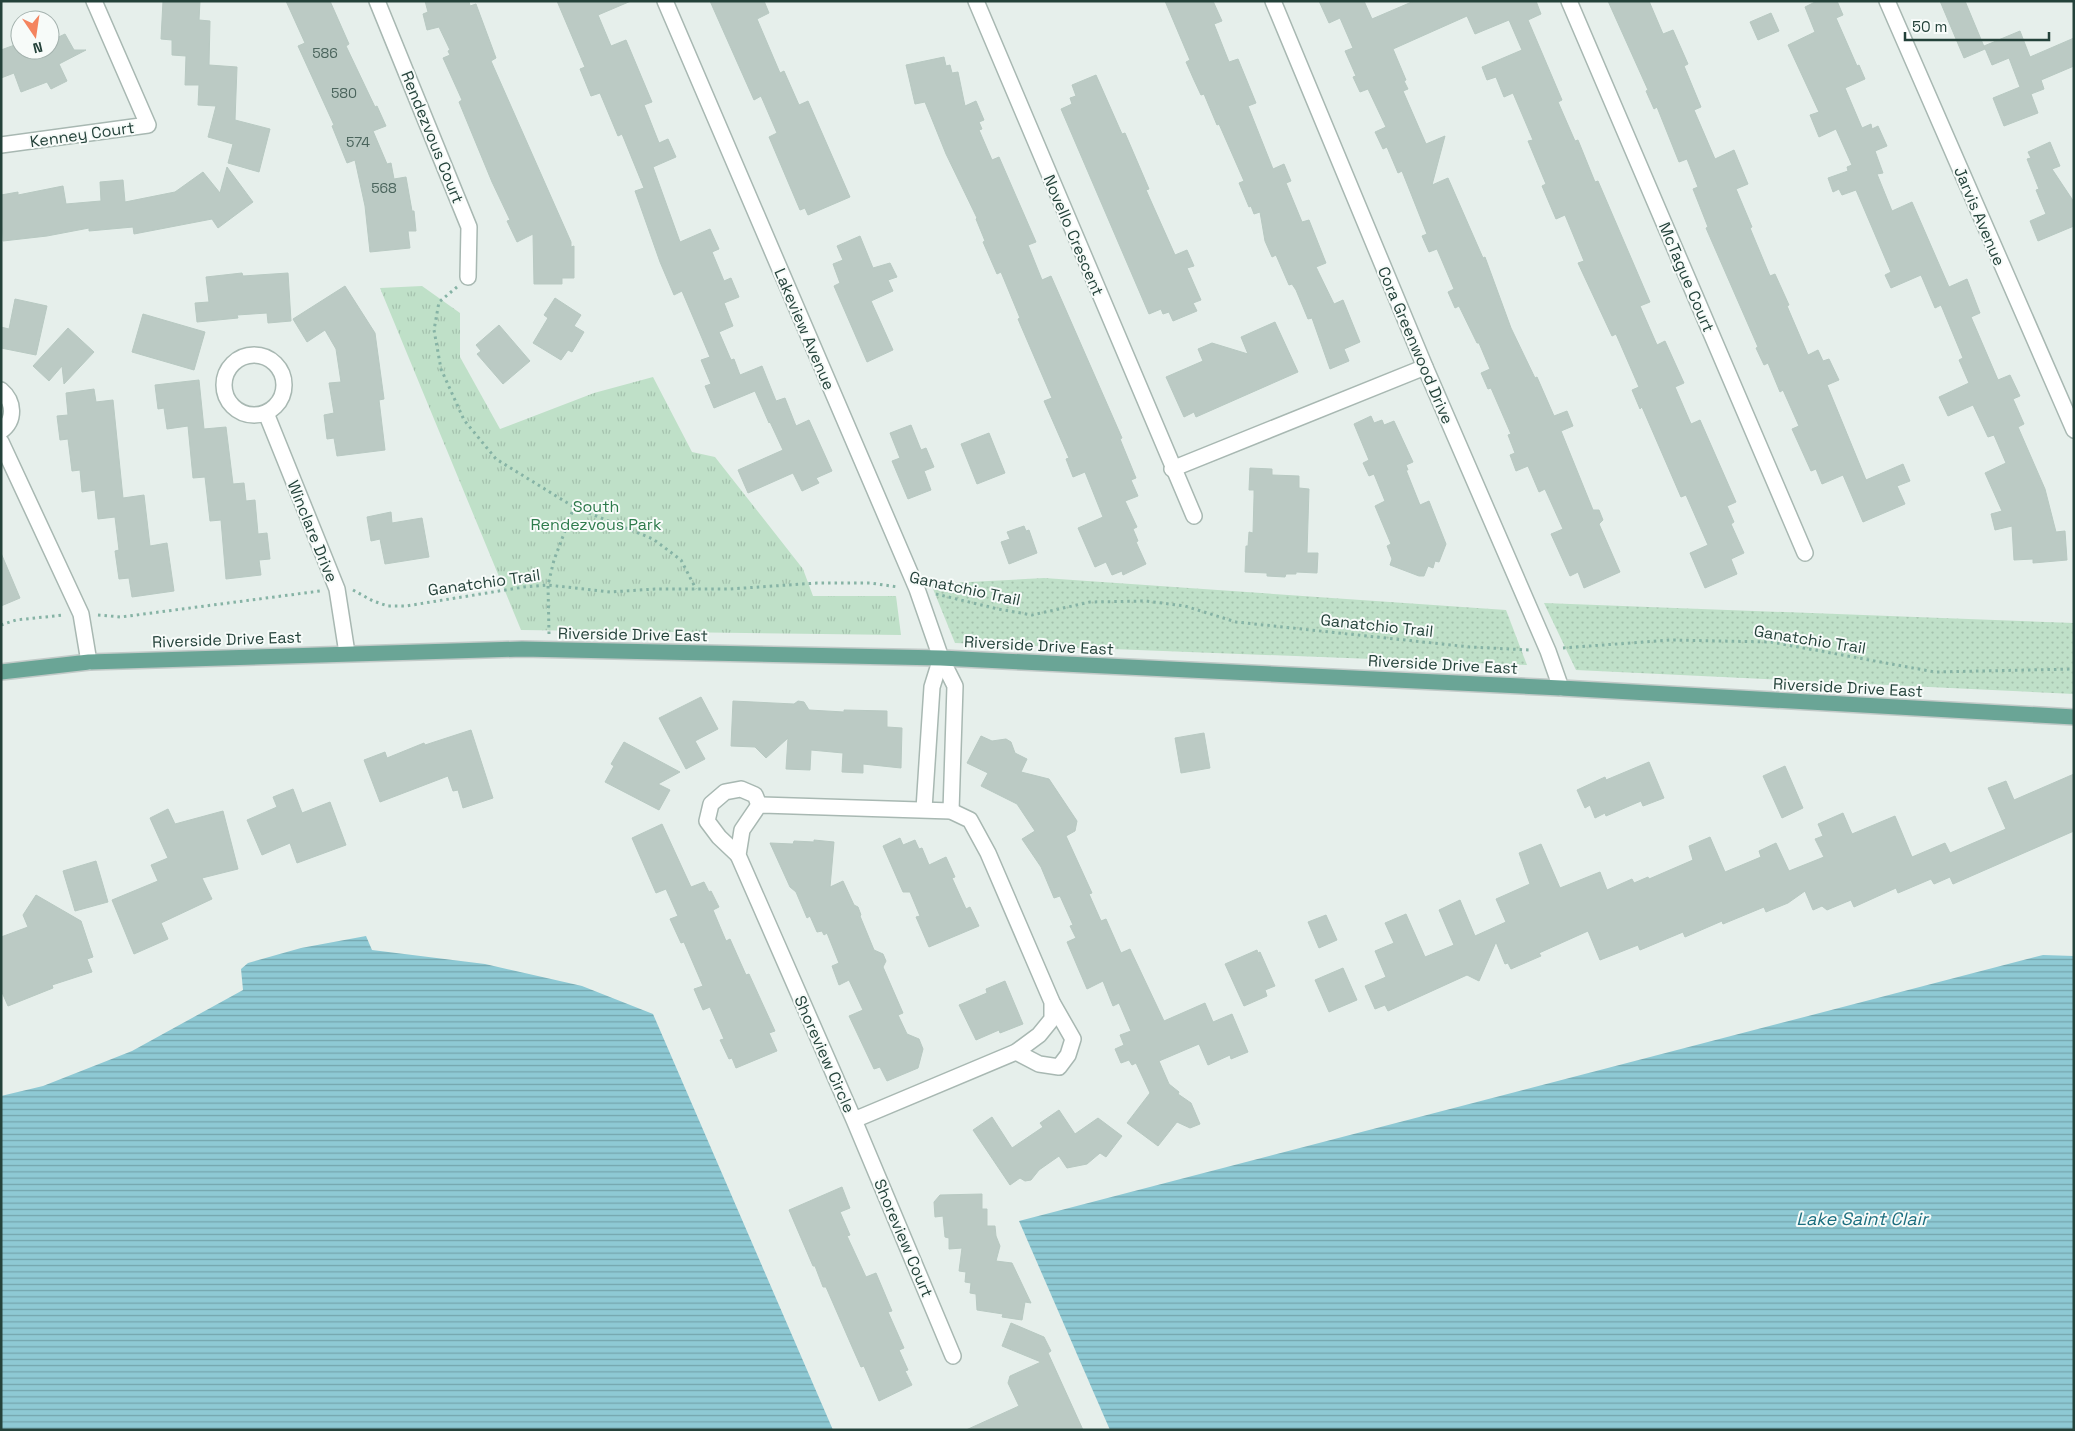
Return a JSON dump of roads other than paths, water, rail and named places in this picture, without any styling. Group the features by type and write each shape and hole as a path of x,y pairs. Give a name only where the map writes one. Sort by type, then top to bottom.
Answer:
{"main road":[{"name":"Riverside Drive East","path":"1,672 89,662 347,653 549,650 941,658 1561,688 2074,717"}],"street":[{"name":"Kenney Court","path":"1,145 148,125 94,1"},
{"name":"Rendezvous Court","path":"377,1 469,227 468,278"},
{"name":"Lakeview Avenue","path":"665,1 917,589 941,658"},
{"name":"Novello Crescent","path":"976,1 1172,469 1194,516"},
{"name":"Cora Greenwood Drive","path":"1272,1 1424,368 1548,651 1561,688"},
{"name":"McTague Court","path":"1569,1 1805,553"},
{"name":"Jarvis Avenue","path":"1887,1 2074,430"},
{"path":"250,355 267,358 280,370 284,386 279,402 266,413 249,415 233,408 224,393 225,376 235,362 250,355"},
{"path":"1172,469 1424,368"},
{"path":"1,390 10,402 12,411 10,421 1,431"},
{"name":"Winclare Drive","path":"266,413 336,589 347,653"},
{"path":"1,442 81,614 89,662"},
{"path":"924,809 932,687 941,658"},
{"path":"941,658 955,686 952,811"},
{"name":"Shoreview Circle","path":"759,805 755,795 741,789 725,792 711,804 706,821 738,855 854,1120 1016,1052 1039,1034 1052,1019 1052,1002"},
{"path":"738,855 742,830 759,805 924,809 952,811 970,820 988,854 1052,1002 1073,1039 1068,1055 1059,1067 1039,1064 1016,1052"},
{"name":"Shoreview Court","path":"854,1120 953,1356"}],"water":[{"path":"366,936 372,950 485,964 582,986 653,1014 833,1430 1,1430 1,1096 43,1086 132,1051 243,990 241,969 248,963 301,948"},
{"name":"Lake Saint Clair","path":"2043,955 2074,956 2074,1430 1110,1430 1019,1221"}],"park label":[{"name":"South Rendezvous Park","path":"596,515"}]}
